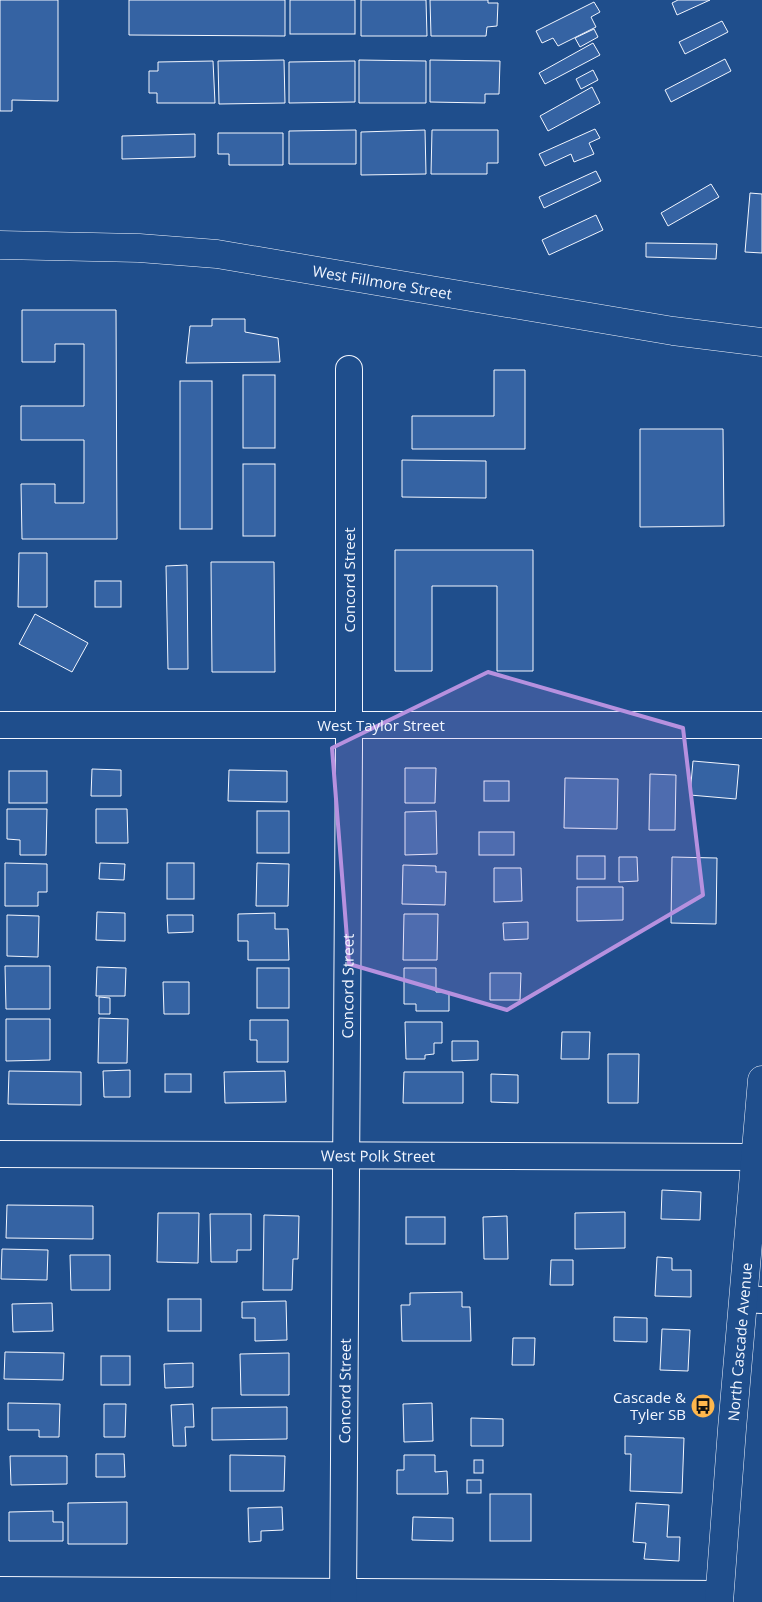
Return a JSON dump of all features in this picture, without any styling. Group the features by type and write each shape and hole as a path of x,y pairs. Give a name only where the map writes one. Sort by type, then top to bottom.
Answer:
{"main road":[{"name":"West Fillmore Street","path":"0,245 139,248 217,254 663,329 762,342"},
{"name":"North Cascade Avenue","path":"720,1598 753,1300 754,1157 762,1080"}],"street":[{"name":"Concord Street","path":"343,1597 349,723 349,369"},
{"name":"West Taylor Street","path":"0,725 349,723 762,725"},
{"name":"West Polk Street","path":"0,1154 754,1157"},
{"path":"0,1590 343,1597 720,1598"}],"highlighted area":[{"path":"488,672 683,728 703,895 507,1010 349,964 332,748"}],"building":[{"path":"0,0 58,0 58,101 12,100 12,111 0,111"},
{"path":"129,0 285,0 285,36 129,35"},
{"path":"290,0 355,0 355,34 290,34"},
{"path":"361,0 426,0 427,36 361,36"},
{"path":"430,0 488,0 488,3 498,3 497,26 487,27 486,36 431,36"},
{"path":"678,0 710,0 677,15 672,3"},
{"path":"594,2 600,12 591,17 596,27 558,46 553,38 542,43 536,31"},
{"path":"722,21 728,32 685,54 679,42"},
{"path":"594,29 598,37 580,47 575,38"},
{"path":"593,43 600,55 545,84 539,73"},
{"path":"725,59 731,71 671,102 665,90"},
{"path":"284,60 285,103 219,104 218,61"},
{"path":"359,60 426,61 426,103 359,103"},
{"path":"430,60 500,61 499,94 485,94 485,103 430,102"},
{"path":"213,61 215,103 157,103 157,93 149,93 149,71 158,71 158,62"},
{"path":"355,61 355,102 289,103 289,62"},
{"path":"593,70 598,80 581,89 576,79"},
{"path":"592,87 600,103 548,131 540,116"},
{"path":"595,129 600,138 589,143 594,154 574,162 571,154 545,166 539,154"},
{"path":"356,130 356,164 289,164 289,131"},
{"path":"425,130 426,174 361,175 361,132"},
{"path":"432,130 498,130 498,163 487,163 487,174 431,174"},
{"path":"218,133 283,133 283,165 229,165 229,154 218,154"},
{"path":"195,134 195,157 122,159 122,136"},
{"path":"596,171 601,181 544,208 539,197"},
{"path":"711,184 719,197 668,226 661,213"},
{"path":"750,193 762,194 762,253 745,252"},
{"path":"596,215 603,230 549,255 542,240"},
{"path":"646,243 717,244 716,259 646,257"},
{"path":"22,310 116,310 117,539 22,539 21,484 55,484 55,503 84,503 84,440 21,440 21,406 84,406 84,344 55,344 55,362 22,362"},
{"path":"212,319 245,319 245,332 278,338 280,362 186,363 190,326 212,326"},
{"path":"494,370 525,370 525,449 412,449 412,416 494,416"},
{"path":"243,375 275,375 275,448 243,448"},
{"path":"180,381 212,381 212,529 180,529"},
{"path":"640,429 723,429 724,526 640,527"},
{"path":"402,460 486,461 486,498 402,497"},
{"path":"243,464 275,464 275,536 243,536"},
{"path":"395,550 533,550 533,671 497,671 497,586 432,586 432,671 395,671"},
{"path":"19,553 47,553 47,607 18,607"},
{"path":"211,562 274,562 275,672 212,672"},
{"path":"187,565 188,669 168,669 166,566"},
{"path":"95,581 121,581 121,607 95,607"},
{"path":"35,614 88,643 72,672 19,644"},
{"path":"693,761 739,765 736,799 690,795"},
{"path":"405,768 436,768 435,803 405,803"},
{"path":"92,769 121,770 121,796 91,796"},
{"path":"229,770 287,771 287,802 228,801"},
{"path":"9,771 47,771 47,803 9,803"},
{"path":"650,774 676,775 675,830 649,830"},
{"path":"565,778 618,779 617,829 564,828"},
{"path":"484,781 509,781 509,801 484,801"},
{"path":"7,809 47,809 46,855 20,855 20,840 7,839"},
{"path":"96,809 127,809 128,843 96,843"},
{"path":"257,811 289,811 289,853 257,853"},
{"path":"436,811 437,854 405,855 405,812"},
{"path":"479,832 514,832 514,855 479,855"},
{"path":"577,856 605,856 605,879 577,879"},
{"path":"619,857 637,857 638,881 619,882"},
{"path":"672,857 717,858 716,924 671,923"},
{"path":"5,863 47,864 47,892 38,892 38,906 5,906"},
{"path":"100,863 125,864 124,880 99,879"},
{"path":"167,863 194,863 194,899 167,899"},
{"path":"257,863 289,864 288,906 256,906"},
{"path":"403,865 436,866 436,872 446,872 445,905 402,904"},
{"path":"494,868 521,868 522,901 494,902"},
{"path":"577,887 623,887 623,920 577,921"},
{"path":"97,912 125,913 125,941 96,940"},
{"path":"275,913 275,929 288,929 289,960 248,960 248,941 238,941 238,914"},
{"path":"404,914 438,914 437,960 403,960"},
{"path":"7,915 39,916 38,957 7,956"},
{"path":"167,915 193,915 193,932 168,933"},
{"path":"528,922 528,939 504,940 503,923"},
{"path":"5,966 50,966 50,1009 6,1009"},
{"path":"97,967 126,968 125,996 96,996"},
{"path":"257,968 289,968 289,1008 257,1008"},
{"path":"404,968 436,968 436,992 449,992 449,1011 416,1011 416,1004 404,1004"},
{"path":"490,973 521,973 520,1000 490,1000"},
{"path":"163,982 189,982 189,1014 164,1014"},
{"path":"99,997 110,998 110,1014 99,1014"},
{"path":"99,1018 128,1019 127,1063 98,1063"},
{"path":"6,1019 50,1019 50,1060 6,1061"},
{"path":"250,1020 288,1020 288,1062 257,1062 257,1040 250,1040"},
{"path":"405,1022 442,1022 442,1043 434,1043 434,1054 425,1055 425,1059 406,1059"},
{"path":"562,1032 590,1032 589,1059 561,1059"},
{"path":"452,1041 478,1041 478,1060 452,1061"},
{"path":"608,1054 639,1054 638,1103 608,1103"},
{"path":"130,1070 130,1097 104,1097 103,1071"},
{"path":"9,1071 81,1072 81,1105 8,1104"},
{"path":"285,1071 286,1102 225,1103 224,1072"},
{"path":"404,1072 463,1072 463,1103 403,1103"},
{"path":"165,1074 191,1074 191,1092 165,1092"},
{"path":"491,1074 518,1075 518,1103 491,1102"},
{"path":"662,1190 701,1192 700,1220 661,1219"},
{"path":"7,1205 93,1206 93,1239 6,1238"},
{"path":"625,1212 625,1248 575,1249 575,1213"},
{"path":"158,1213 199,1213 198,1263 157,1262"},
{"path":"210,1214 251,1214 251,1250 237,1250 237,1262 211,1262"},
{"path":"264,1215 299,1216 298,1259 293,1259 292,1290 263,1290"},
{"path":"507,1216 508,1259 484,1259 483,1217"},
{"path":"406,1217 445,1217 445,1244 406,1244"},
{"path":"2,1249 48,1250 47,1280 1,1279"},
{"path":"70,1255 110,1255 110,1290 71,1290"},
{"path":"657,1257 672,1258 672,1270 691,1270 691,1297 655,1296"},
{"path":"551,1260 573,1260 573,1285 550,1285"},
{"path":"462,1292 462,1307 470,1307 471,1341 402,1341 401,1305 410,1305 410,1293"},
{"path":"168,1299 201,1299 201,1331 168,1331"},
{"path":"286,1301 287,1340 255,1341 255,1318 242,1318 242,1302"},
{"path":"52,1303 53,1331 13,1332 12,1304"},
{"path":"614,1317 647,1318 647,1342 614,1341"},
{"path":"662,1329 690,1330 688,1371 660,1370"},
{"path":"513,1338 535,1338 534,1365 512,1365"},
{"path":"5,1352 64,1353 63,1380 4,1379"},
{"path":"289,1353 289,1395 241,1395 240,1354"},
{"path":"101,1356 130,1356 130,1385 101,1385"},
{"path":"193,1363 193,1387 165,1388 164,1364"},
{"path":"8,1403 60,1404 59,1437 39,1437 39,1430 8,1430"},
{"path":"432,1403 433,1441 404,1442 403,1404"},
{"path":"104,1404 126,1404 125,1437 104,1437"},
{"path":"193,1404 194,1427 185,1427 186,1446 173,1446 171,1405"},
{"path":"287,1407 287,1439 212,1440 212,1408"},
{"path":"471,1418 503,1419 503,1446 471,1446"},
{"path":"625,1436 684,1438 682,1493 630,1491 631,1454 625,1454"},
{"path":"96,1454 124,1454 125,1477 96,1477"},
{"path":"230,1455 285,1456 284,1491 230,1491"},
{"path":"404,1455 435,1455 435,1472 447,1471 448,1494 397,1494 397,1470 404,1470"},
{"path":"10,1456 67,1456 67,1484 11,1485"},
{"path":"474,1460 483,1460 483,1473 474,1473"},
{"path":"467,1480 481,1480 481,1493 467,1493"},
{"path":"490,1494 531,1494 531,1541 490,1541"},
{"path":"127,1502 127,1544 68,1544 68,1503"},
{"path":"636,1503 669,1505 667,1537 680,1537 679,1561 644,1559 646,1543 633,1542"},
{"path":"282,1507 283,1530 261,1531 261,1541 249,1542 248,1508"},
{"path":"53,1511 53,1522 63,1522 63,1541 9,1541 9,1512"},
{"path":"413,1517 453,1518 453,1541 412,1540"}],"place":[{"name":"Cascade & Tyler SB","path":"703,1406"}]}
